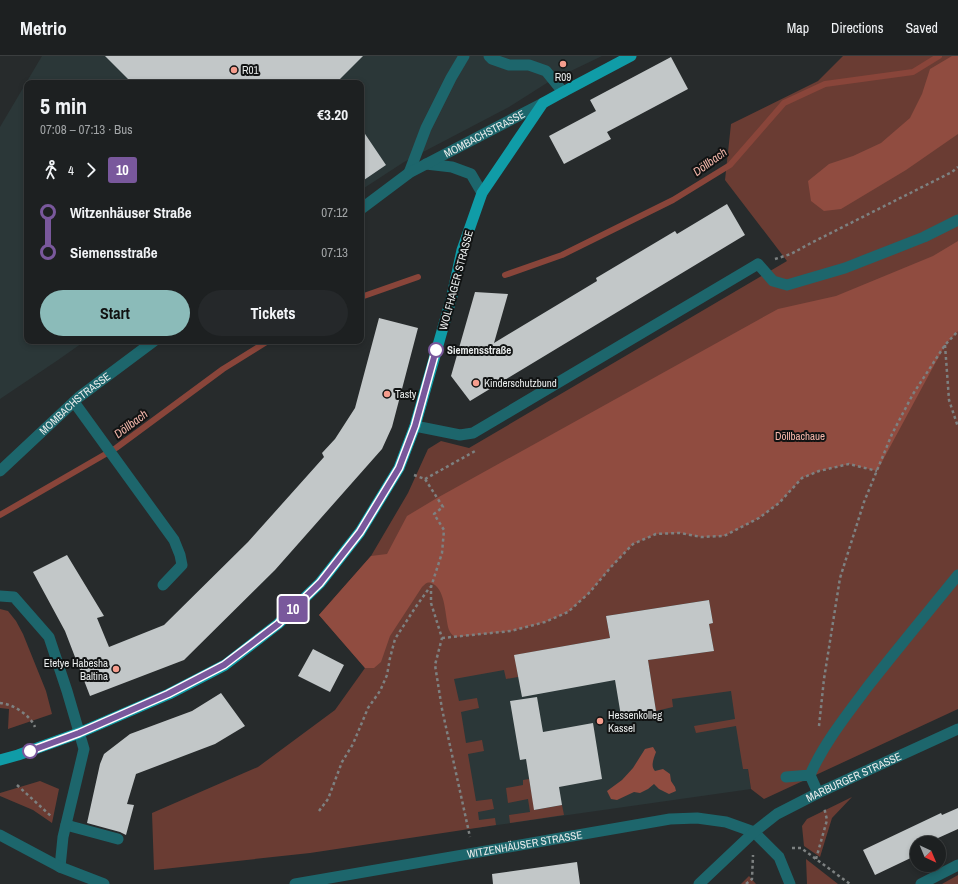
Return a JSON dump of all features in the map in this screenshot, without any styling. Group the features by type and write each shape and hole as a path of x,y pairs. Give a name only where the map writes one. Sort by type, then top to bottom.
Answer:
{"main road":[{"name":"WOLFHAGER STRASSE","path":"0,760 79,733 168,694 224,665 278,624 320,583 360,532 399,468 415,426 452,296 462,250 482,193 543,103 630,56"}],"street":[{"path":"409,173 426,128 451,78 464,56"},
{"path":"489,56 492,60 509,65 529,65 546,71 563,92"},
{"name":"MOMBACHSTRASSE","path":"364,207 409,173 543,103"},
{"name":"MOMBACHSTRASSE","path":"426,164 452,167 471,174 482,193"},
{"path":"415,426 460,435 473,433 758,264 773,281 787,285 845,268 924,237 958,220"},
{"name":"MOMBACHSTRASSE","path":"0,471 79,397 150,344"},
{"path":"74,402 174,540 182,565 163,585"},
{"path":"818,793 810,775 814,765 840,723 958,575"},
{"path":"0,596 14,597 49,637 84,749 66,825 60,867"},
{"name":"MARBURGER STRASSE","path":"699,884 754,832 777,814 818,793 958,729"},
{"path":"786,777 810,775"},
{"name":"WITZENHÄUSER STRASSE","path":"295,884 670,819 697,818 726,822 754,832"},
{"path":"66,825 118,839"},
{"path":"754,832 779,857 790,884"},
{"path":"0,835 60,867 104,884"},
{"path":"921,884 958,865"}],"path":[{"path":"758,264 791,254 952,172 958,167"},
{"path":"819,726 824,680 840,578 864,502 892,434 913,394 945,345 958,331"},
{"path":"945,345 949,400 958,427"},
{"path":"425,479 477,450 473,433"},
{"path":"442,638 510,631 545,622 568,612 589,593 633,544 656,534 680,533 701,537 724,536 759,518 779,503 802,478 819,471 849,464 877,471"},
{"path":"399,468 425,479 443,507 434,514 444,530 442,553 431,587 431,603 442,638 435,664 441,702 474,853"},
{"path":"319,811 328,799 342,762 353,744 368,708 380,691 387,675 395,640 414,608 431,587"},
{"path":"0,703 6,704 27,715 35,727"},
{"path":"17,785 50,816 66,825"},
{"path":"816,859 826,820 824,807 818,793"},
{"path":"788,847 801,848 850,884"},
{"path":"748,883 752,879"}],"shaded area":[{"path":"42,56 602,56 550,81 509,107 404,162 364,188 364,80 28,80"},
{"path":"24,86 24,344 81,344 0,399 0,127"},
{"name":"Hessenkolleg Kassel","path":"718,575 751,789 476,828 452,674 501,642"}],"green space":[{"name":"Döllbachaue","path":"843,56 958,56 958,709 764,799 751,789 748,769 743,769 736,726 696,733 694,726 735,719 731,691 672,699 673,707 656,711 648,660 714,651 709,624 713,623 709,600 606,616 610,638 515,655 518,677 506,679 504,670 454,679 459,701 477,698 479,708 461,712 466,743 482,740 484,751 468,754 476,801 492,799 494,809 478,812 479,820 495,818 496,825 310,853 154,870 152,813 258,767 335,710 365,668 319,615 371,556 408,493 428,449 441,441 469,448 787,261 725,180 731,124 818,81"},
{"path":"952,56 958,56 958,134 906,170 841,209 824,211 811,201 808,181 829,164 853,156 881,143 910,118 922,94 930,69"},
{"path":"958,241 958,331 945,345 877,471 849,464 819,471 802,478 779,503 759,518 724,536 701,537 680,533 656,534 633,544 589,593 568,612 545,622 511,631 456,637 449,630 443,598 440,592 433,584 427,583 422,587 390,636 381,662 374,668 365,668 319,615 371,556 387,554 407,516 437,498 778,309 836,296 933,256"},
{"path":"0,609 8,611 16,621 23,634 46,691 52,714 8,729 9,709 0,708"},
{"path":"653,747 656,752 653,762 655,771 663,769 670,774 671,781 676,791 669,794 659,789 654,784 640,793 634,792 617,800 611,799 607,791 622,780 633,768 645,749"},
{"path":"529,779 535,810 562,805 564,815 510,823 509,815 530,812 528,799 508,803 506,788 523,785 523,780"},
{"path":"40,781 59,789 52,823 33,810 0,796 0,793"},
{"path":"852,797 832,818 820,857 804,846 802,826 807,819"},
{"path":"806,859 838,884 807,884"},
{"path":"958,875 958,884 942,884"},
{"path":"749,876 756,884 741,884"}],"building":[{"name":"R01","path":"105,56 363,56 339,80 129,80"},
{"path":"671,57 688,89 607,132 611,139 564,164 549,136 596,111 590,100"},
{"path":"364,132 386,165 364,180"},
{"path":"727,204 745,235 470,401 451,376 475,292 508,294 494,343 597,281 596,278 675,231 677,234"},
{"path":"379,318 418,328 392,427 382,449 275,570 184,660 90,696 65,631 33,572 67,555 104,616 97,618 109,647 164,625 248,542 324,457 322,453 335,439 355,408"},
{"path":"709,600 713,623 709,624 714,651 648,660 656,711 621,716 615,680 522,697 514,655 610,638 606,616"},
{"path":"313,649 344,665 330,692 298,676"},
{"path":"221,693 245,726 215,744 136,774 127,804 134,805 126,835 87,823 100,764 104,754 130,734 192,711"},
{"path":"537,697 543,732 593,723 602,779 559,787 562,805 534,810 526,759 520,760 510,701"},
{"path":"958,808 958,829 942,836 910,836 910,858 875,875 863,850 941,813 942,815"},
{"path":"577,862 580,884 493,884 492,874"}],"waterway":[{"name":"Döllbach","path":"505,275 562,255 673,200 730,165 784,103 825,84 913,72 939,56"},
{"name":"Döllbach","path":"364,296 418,277"},
{"name":"Döllbach","path":"0,515 116,448 223,369 263,344"}],"bus line":[{"name":"10","path":"30,751 79,733 168,694 224,665 278,624 320,583 360,532 399,468 415,426 436,350"}],"place":[{"name":"R09","path":"563,64"},
{"name":"R01","path":"234,70"},
{"name":"Siemensstraße","path":"436,350"},
{"name":"Kinderschutzbund","path":"476,383"},
{"name":"Tasty","path":"387,394"},
{"name":"Etetye Habesha Baltina","path":"116,669"},
{"name":"Hessenkolleg Kassel","path":"600,721"}]}
